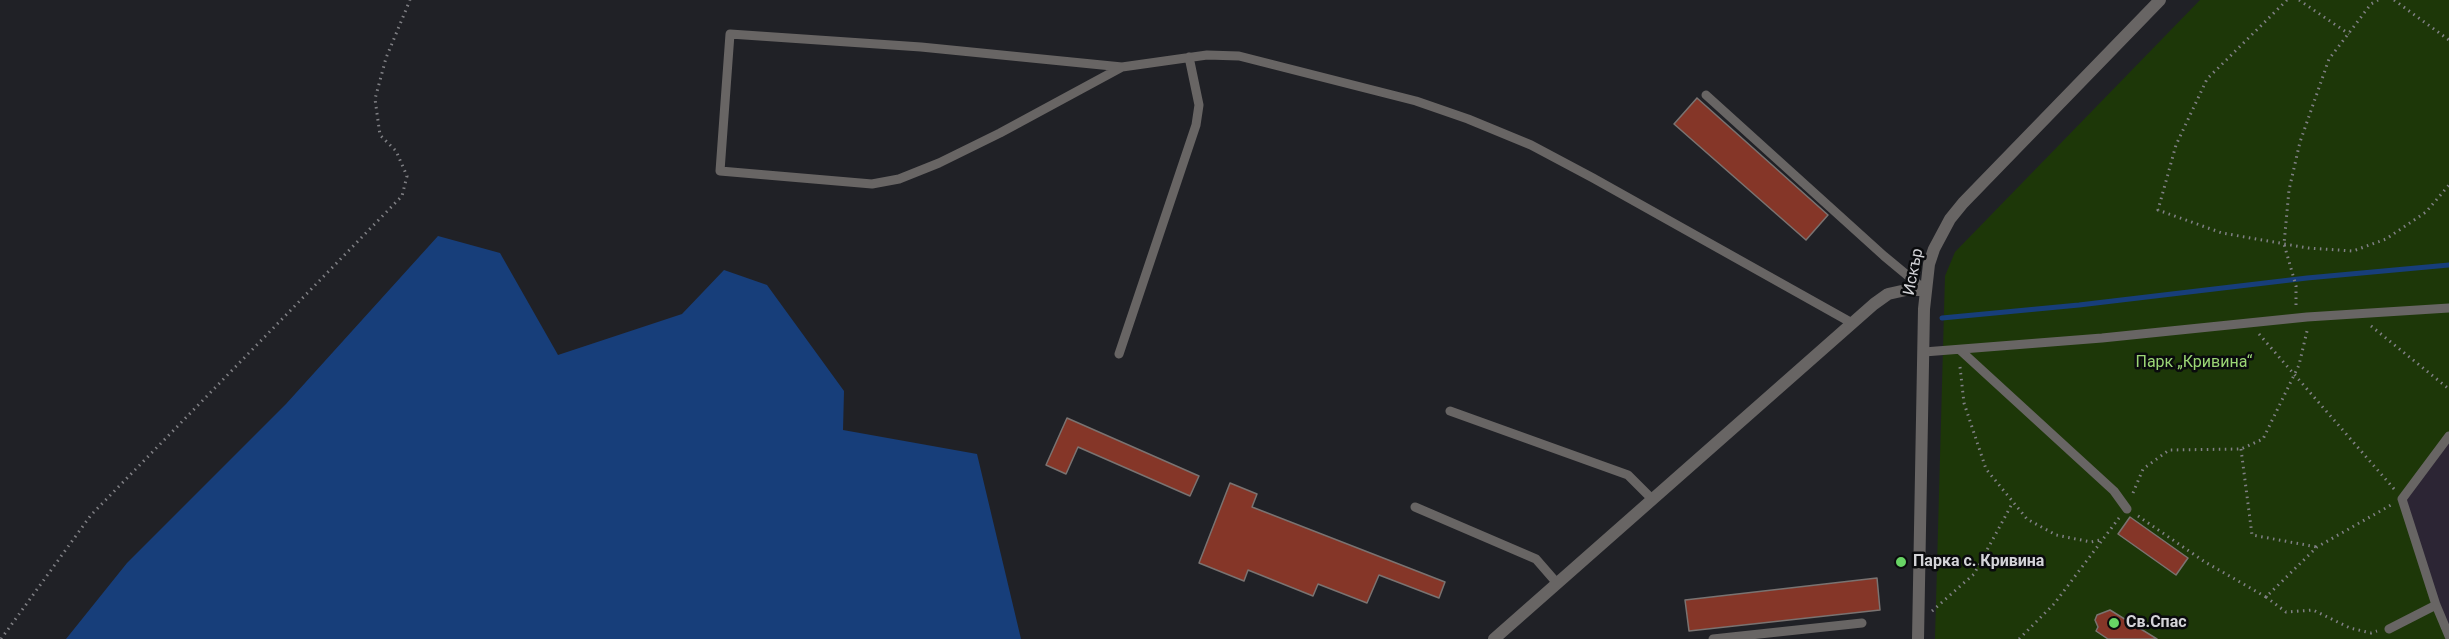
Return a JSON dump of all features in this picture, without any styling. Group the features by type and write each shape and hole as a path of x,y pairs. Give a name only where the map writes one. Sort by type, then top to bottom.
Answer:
{"street":[{"name":"Искър","path":"1918,639 1925,290 1934,249 1950,219 1963,202 2160,0"},
{"path":"1494,639 1651,498 1852,323 1888,294 1906,290 1925,290"}],"lane":[{"path":"1122,67 1000,133 898,179 872,184 720,171 730,34 921,47 1122,67 1207,55 1239,56 1416,100 1531,145 1852,323"},
{"path":"1119,354 1196,124 1199,105 1189,57"},
{"path":"1706,95 1925,290"},
{"path":"1924,352 2102,338 2307,317 2449,308"},
{"path":"1960,350 2114,491 2127,509"},
{"path":"1450,411 1628,475 1651,498"},
{"path":"2449,436 2402,499 2436,605 2449,636"},
{"path":"1415,507 1536,559 1556,582"},
{"path":"2389,629 2436,605"},
{"path":"1713,639 1862,623"}],"path":[{"path":"1,639 91,515 402,195 407,176 396,151 380,135 375,99 386,58 410,0"},
{"path":"2287,0 2207,79 2176,145 2158,210 2222,233 2284,244 2353,251 2386,238 2426,212 2449,185"},
{"path":"2299,0 2349,34"},
{"path":"2019,639 2054,604 2127,509 2143,470 2169,450 2241,449 2264,439 2299,365 2308,327 2307,317 2296,307 2296,286 2284,244 2289,190 2300,142 2329,59 2371,4 2378,0"},
{"path":"2394,0 2449,40"},
{"path":"2357,315 2449,390"},
{"path":"2249,323 2402,499 2317,547 2266,597"},
{"path":"1960,350 1965,403 1986,469 2026,519 2056,535 2091,542 2102,540"},
{"path":"2241,449 2252,534 2317,547"},
{"path":"1918,621 1940,605 1974,574 2013,502"},
{"path":"2127,509 2205,562 2266,597 2286,612 2313,610 2350,628 2371,633 2389,629"}],"shaded area":[{"path":"2449,438 2449,636 2402,499"}],"green space":[{"name":"Парк „Кривина“","path":"2200,0 2449,0 2449,438 2402,499 2449,639 1935,639 1945,276 1955,252"}],"water":[{"path":"438,236 500,253 558,355 682,314 724,270 767,285 844,391 843,430 977,454 1021,639 66,639 127,563 286,404"}],"building":[{"path":"1697,98 1828,215 1806,240 1674,124"},
{"path":"1067,418 1199,476 1190,496 1078,447 1066,474 1046,465"},
{"path":"1230,483 1257,494 1252,507 1445,582 1439,598 1379,575 1367,603 1318,584 1313,596 1248,570 1244,581 1199,563"},
{"path":"2130,517 2188,558 2176,575 2118,534"},
{"path":"1877,578 1880,610 1689,631 1685,600"},
{"name":"Св.Спас","path":"2110,610 2157,639 2108,639 2096,631 2098,627 2095,620 2097,615"}],"waterway":[{"path":"1942,318 2079,305 2307,278 2449,265"}],"place":[{"name":"Парка с. Кривина","path":"1901,562"},
{"name":"Св.Спас","path":"2114,623"}]}
